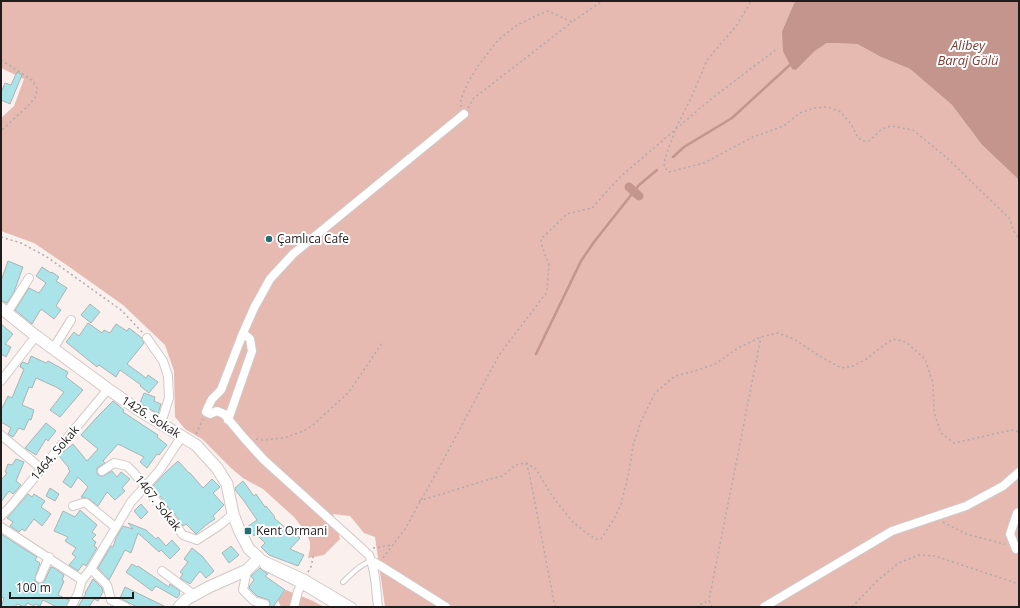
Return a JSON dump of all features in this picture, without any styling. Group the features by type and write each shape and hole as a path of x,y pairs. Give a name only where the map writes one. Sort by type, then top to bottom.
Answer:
{"main road":[{"name":"1426. Sokak","path":"4,310 53,349 108,389 137,409 196,445 217,468 227,484 233,514 240,532 249,549 259,558"},
{"path":"179,607 194,595 247,570 259,558"}],"street":[{"path":"446,607 375,563 361,547 264,460 224,414 217,411 210,414 206,412 212,399 222,390 243,333 254,308 270,279 293,254 464,114"},
{"path":"4,310 29,278"},
{"path":"53,349 71,320"},
{"path":"228,420 252,351 250,339 243,333"},
{"path":"1,381 36,336"},
{"path":"147,338 162,361 168,376 169,398 161,423"},
{"name":"1464. Sokak","path":"1,516 108,389"},
{"path":"1,435 42,469"},
{"path":"71,607 78,594 82,580 91,568 131,502 187,439"},
{"name":"1467. Sokak","path":"102,472 114,463 127,466 183,535 198,540 233,514"},
{"path":"764,607 892,531 966,506 1003,486 1019,472"},
{"path":"73,506 86,503 115,527"},
{"path":"1016,549 1010,534 1017,513 1019,512"},
{"path":"1,527 82,580"},
{"path":"40,578 48,557"},
{"path":"259,558 264,566 303,582 352,607"},
{"path":"375,563 378,607"},
{"path":"91,568 107,585 110,603 126,607"},
{"path":"247,570 243,590 254,601 264,604"},
{"path":"162,571 194,595"},
{"path":"294,607 298,591 303,582"},
{"path":"303,582 340,607"}],"lane":[{"path":"343,582 359,567 367,562 375,563"}],"path":[{"path":"464,114 474,98 572,22 602,1"},
{"path":"751,1 737,25 708,60 675,130 664,158 664,167 669,172 704,163 753,137 785,125 800,113 814,108 828,107 841,112 862,141 869,141 882,129 892,126 913,130 946,157 1010,219 1013,230 1019,239"},
{"path":"464,114 461,108 461,99 467,84 478,66 498,40 517,25 548,11 572,22"},
{"path":"375,563 392,545 420,502 499,355 547,292 549,265 541,239 567,214 592,208 620,177 711,99 778,48"},
{"path":"1,60 32,80 37,88 36,96 30,104 1,130"},
{"path":"1,237 21,243 46,257 120,310 147,338"},
{"path":"420,502 503,476 515,465 526,463 536,469 552,496 572,521 596,539 601,539 614,519 621,504 630,472 633,446 641,421 655,393 675,376 715,364 738,348 761,337 778,333 794,339 816,354 841,368 853,366 865,360 894,339 906,342 925,359 933,383 934,412 941,433 954,443 1012,430 1019,432"},
{"path":"712,607 709,600 761,337"},
{"path":"244,438 262,440 284,438 303,431 313,425 349,392 382,343"},
{"path":"187,439 206,412"},
{"path":"526,463 555,607"},
{"path":"932,517 966,534 1002,543 1016,549"},
{"path":"361,547 392,545"},
{"path":"303,582 311,566 314,553"},
{"path":"852,607 878,580 899,563 920,555 935,556 1019,584"},
{"path":"696,607 709,600"}],"shaded area":[{"path":"1,1 795,1 782,31 796,70 815,51 827,43 857,44 881,57 910,69 952,105 982,145 1019,180 1019,607 385,607 375,537 364,533 350,516 333,514 340,539 324,555 308,558 310,542 306,532 294,517 263,489 243,478 231,468 202,439 185,429 175,417 174,371 165,345 123,305 68,266 34,243 1,231 1,118 14,106 24,79 1,68"},
{"path":"286,590 324,607 281,607 278,600"}],"water":[{"name":"Alibey Baraj Gölü","path":"795,1 1019,1 1019,180 982,145 952,105 910,69 881,57 857,44 827,43 815,51 796,70 792,69 783,51 782,31"}],"building":[{"path":"17,72 22,75 10,104 1,100 1,93 5,83 11,85"},
{"path":"8,261 23,267 14,292 7,303 1,301 1,281"},
{"path":"42,267 59,277 56,281 67,288 56,306 61,310 54,319 41,309 32,324 15,310 29,288 39,293 46,283 36,276"},
{"path":"90,304 100,312 91,323 81,315"},
{"path":"88,323 102,333 104,330 110,333 116,324 127,331 129,328 142,338 144,343 127,364 146,378 148,375 158,382 149,393 140,386 141,385 120,370 116,377 99,365 97,367 66,342 74,332 79,336"},
{"path":"1,324 13,334 5,344 11,347 6,357 1,354"},
{"path":"31,356 46,363 48,361 68,372 66,377 83,390 60,417 50,410 64,392 36,378 32,388 29,387 22,405 34,410 31,420 29,419 24,430 19,428 13,437 8,434 11,428 1,422 1,410 8,396 12,398 24,369 20,367 21,364 23,362 28,364"},
{"path":"144,393 155,397 154,401 161,404 158,414 140,403"},
{"path":"113,401 124,410 123,412 158,435 157,437 167,445 159,455 157,454 147,468 140,462 144,457 118,444 103,461 105,463 97,468 97,474 103,476 112,471 117,477 121,472 130,479 122,488 125,491 115,500 107,492 98,506 89,499 81,497 88,487 78,477 71,488 63,482 70,471 59,456 73,444 87,461 98,449 81,435"},
{"path":"46,423 56,431 48,441 46,439 36,455 25,448"},
{"path":"16,459 24,462 16,481 21,485 13,494 9,491 1,502 1,480 7,473 5,472 8,464 12,465"},
{"path":"178,461 203,488 212,479 220,487 213,493 224,505 213,516 215,519 196,534 186,524 183,526 152,487"},
{"path":"243,481 254,496 256,494 265,507 266,506 275,517 274,518 287,529 288,527 300,538 290,549 304,555 298,566 269,555 261,547 265,543 256,534 254,536 247,527 257,520 236,491 235,488"},
{"path":"50,488 59,494 55,501 46,496"},
{"path":"28,494 32,497 34,494 45,501 41,507 51,514 42,526 34,519 25,531 22,529 19,532 10,526 13,522 7,518"},
{"path":"141,504 148,512 141,519 134,511"},
{"path":"80,510 97,525 92,532 96,535 92,539 96,542 94,546 97,548 86,566 83,564 78,571 69,565 76,557 72,554 76,548 65,541 68,537 54,531 63,511 75,517"},
{"path":"128,523 146,530 156,539 158,537 166,546 172,540 180,549 170,559 161,550 159,552 138,533 131,553 125,550 109,580 98,568 111,546 113,547 123,526 133,529"},
{"path":"1,534 37,557 35,560 40,563 35,581 38,583 44,582 51,567 64,575 62,580 64,581 58,595 69,600 66,607 57,607 43,600 40,606 35,604 34,606 27,603 25,607 17,604 15,607 1,607 4,598 1,597"},
{"path":"231,546 239,555 229,563 222,553"},
{"path":"192,548 202,556 214,571 206,578 200,571 190,584 180,578 183,574 180,572 188,562 184,559"},
{"path":"132,564 137,567 138,566 169,587 170,584 180,591 180,594 177,598 156,586 152,591 126,572"},
{"path":"260,568 268,574 265,576 285,590 273,607 269,607 269,600 257,596 249,588 254,580 251,576"},
{"path":"93,579 102,588 103,592 98,601 94,599 89,607 78,607 85,593"},
{"path":"125,587 166,607 137,607 120,598"}],"waterway":[{"path":"673,157 684,147 732,118 792,63"},
{"path":"536,354 581,261 639,185 657,170"},
{"path":"629,187 639,196"}],"place":[{"name":"Çamlıca Cafe","path":"269,239"},
{"name":"Kent Ormani","path":"248,531"}]}
